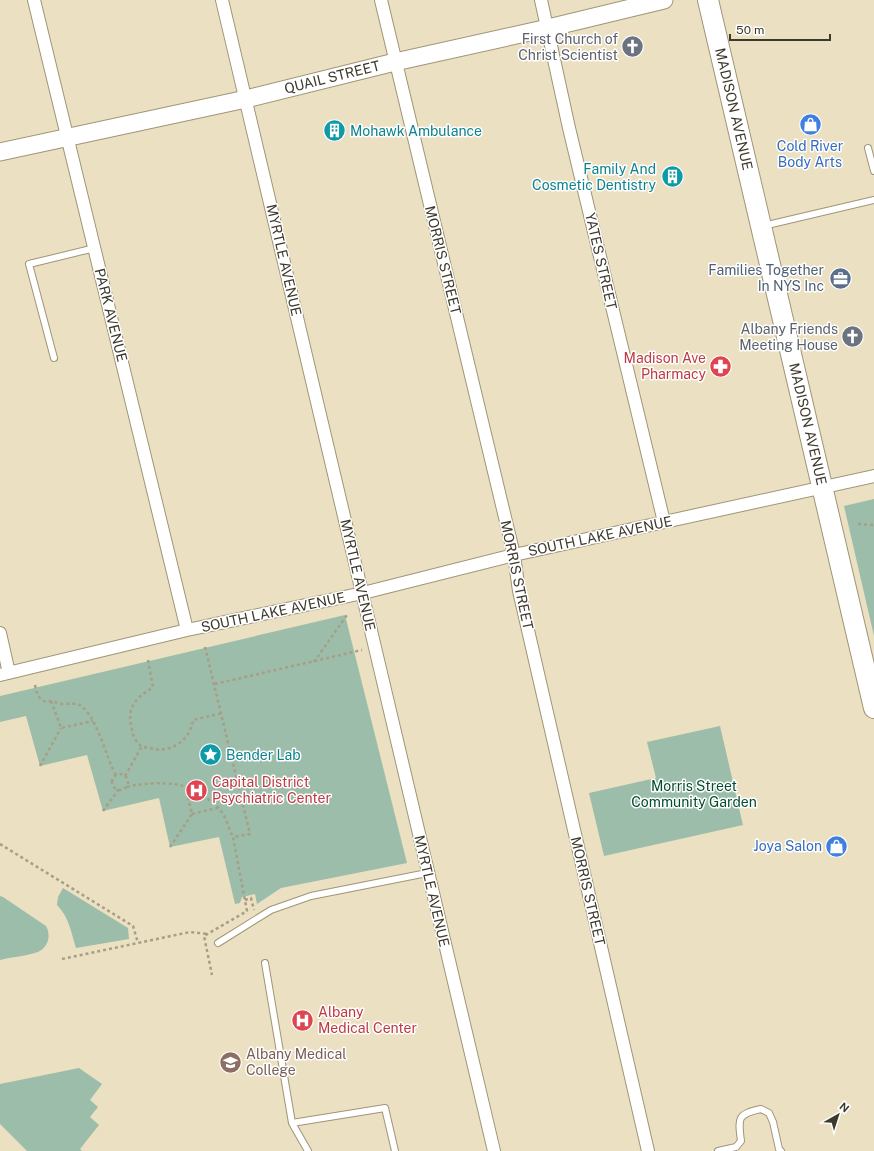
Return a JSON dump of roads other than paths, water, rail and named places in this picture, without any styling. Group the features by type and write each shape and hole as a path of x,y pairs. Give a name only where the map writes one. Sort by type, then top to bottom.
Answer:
{"main road":[{"name":"MADISON AVENUE","path":"708,0 874,708"}],"street":[{"name":"PARK AVENUE","path":"34,0 187,630"},
{"name":"MYRTLE AVENUE","path":"222,0 363,593 427,873 494,1151"},
{"name":"MORRIS STREET","path":"381,0 514,555 520,598 648,1151"},
{"name":"YATES STREET","path":"541,0 569,128 664,522"},
{"name":"QUAIL STREET","path":"0,152 246,99 395,62 548,28 664,0"},
{"name":"SOUTH LAKE AVENUE","path":"5,674 187,630 363,593 514,555 874,476"},
{"path":"0,634 5,674"}],"lane":[{"path":"868,148 874,172"},
{"path":"761,226 874,200"},
{"path":"54,358 29,264 95,248"},
{"path":"218,943 271,910 311,896 427,873"},
{"path":"264,963 292,1123 308,1151"},
{"path":"292,1123 385,1108 395,1151"},
{"path":"718,1151 736,1147 741,1141 738,1122 741,1116 750,1111 761,1109 769,1113 773,1122 779,1149 781,1151"}],"place":[{"name":"First Church of Christ Scientist","path":"633,47"},
{"name":"Cold River Body Arts","path":"810,124"},
{"name":"Mohawk Ambulance","path":"334,131"},
{"name":"Family And Cosmetic Dentistry","path":"672,177"},
{"name":"Families Together In NYS Inc","path":"840,278"},
{"name":"Albany Friends Meeting House","path":"853,337"},
{"name":"Madison Ave Pharmacy","path":"721,366"},
{"name":"Bender Lab","path":"210,755"},
{"name":"Capital District Psychiatric Center","path":"196,790"},
{"name":"Joya Salon","path":"837,846"},
{"name":"Albany Medical Center","path":"303,1020"},
{"name":"Albany Medical College","path":"231,1062"}],"park label":[{"name":"Morris Street Community Garden","path":"694,794"}]}
